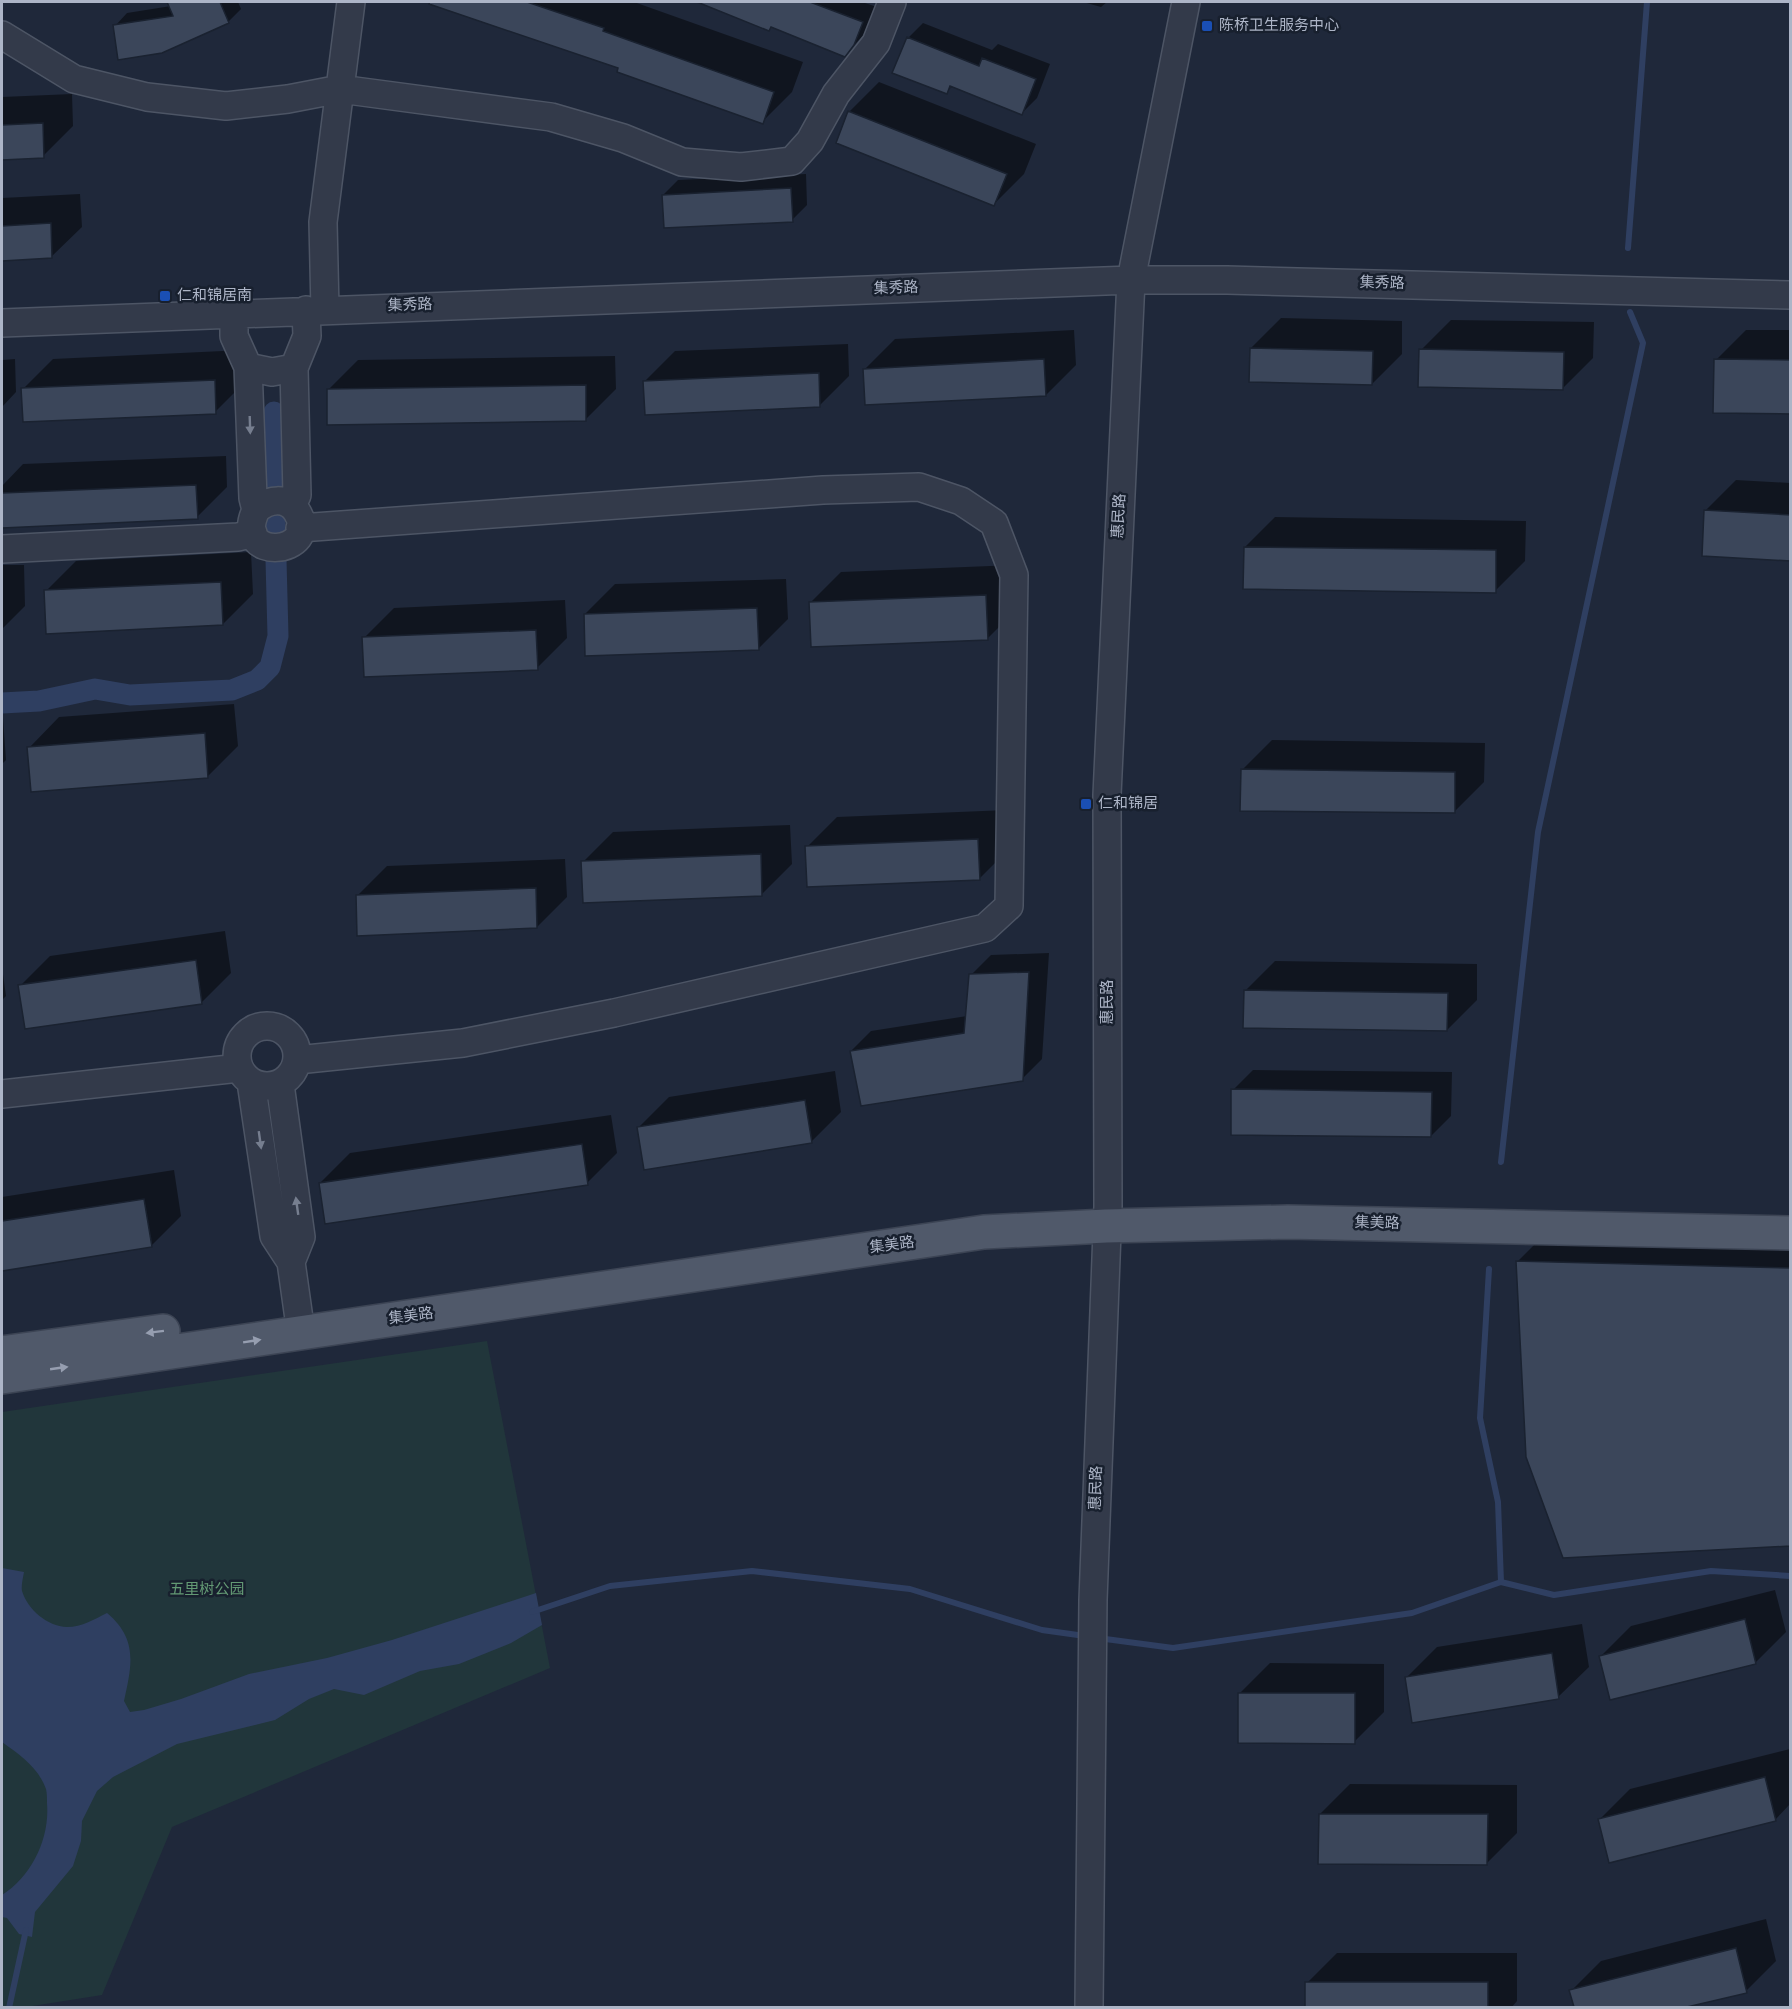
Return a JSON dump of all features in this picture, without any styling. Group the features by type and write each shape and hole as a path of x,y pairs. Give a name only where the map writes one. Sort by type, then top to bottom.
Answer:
{"main road":[{"name":"集美路","path":"2,1353 299,1323 1107,1216 1293,1203 1791,1216"},
{"name":"集美路","path":"1107,1216 1791,1233"},
{"name":"集美路","path":"2,1377 299,1323"}],"street":[{"path":"234,312 234,336 248,367 255,522 263,545 278,549 293,542 297,495 294,368 315,310 323,222 351,2"},
{"path":"2,35 74,79 147,97 226,106 288,99 340,89 551,117 623,138 682,162 741,167 792,161 810,141 836,94 876,43 892,2"},
{"name":"惠民路","path":"1089,2007 1094,1600 1107,1216 1107,795 1131,280 1186,2"},
{"name":"集秀路","path":"2,322 1131,280 1227,280 1791,295"},
{"path":"248,367 272,372 294,368"},
{"path":"2,549 238,537 255,522 269,501 277,500 296,517 919,487 961,501 994,523 1014,575 1009,906 985,928 614,1013 463,1043 297,1060"},
{"path":"2,1094 245,1075 261,1086 280,1084 289,1078 297,1060 297,1049 293,1040 277,1028 267,1026 249,1033 238,1048 245,1075 274,1236 291,1262 299,1323"},
{"path":"280,1084 301,1237 291,1262"}],"green space":[{"name":"五里树公园","path":"487,1341 550,1668 172,1827 102,1995 26,2007 2,2007 2,1412"}],"water":[{"path":"2,1568 24,1572 22,1591 25,1598 39,1616 52,1624 67,1627 78,1626 107,1613 117,1623 124,1633 130,1653 129,1676 124,1701 130,1712 181,1699 249,1674 327,1658 392,1640 536,1593 542,1625 511,1643 459,1664 420,1671 364,1695 334,1689 309,1699 275,1720 177,1744 113,1777 97,1791 82,1821 81,1841 73,1866 35,1912 32,1937 19,1934 7,1918 2,1917 2,1895 22,1878 37,1855 42,1842 47,1816 47,1792 43,1781 28,1762 2,1742"}],"building":[{"path":"167,2 220,2 229,23 162,53 118,60 113,25 173,16"},
{"path":"430,2 527,2 604,28 603,31 774,92 763,124 617,72 618,68 429,4"},
{"path":"697,2 810,2 863,22 854,45 845,57 771,27 769,31"},
{"path":"907,37 979,66 982,58 1036,79 1022,115 950,86 947,94 892,73"},
{"path":"848,111 1007,174 994,206 836,143"},
{"path":"43,123 44,158 2,160 2,125"},
{"path":"791,188 793,222 664,228 662,195"},
{"path":"51,223 52,258 2,261 2,226"},
{"path":"1250,348 1373,351 1372,385 1249,382"},
{"path":"1419,349 1564,352 1563,390 1418,387"},
{"path":"1044,359 1046,396 865,405 863,369"},
{"path":"1714,359 1791,360 1791,414 1713,413"},
{"path":"819,373 820,407 645,415 643,381"},
{"path":"215,380 216,414 23,422 21,388"},
{"path":"586,385 586,421 327,425 327,389"},
{"path":"196,485 198,519 2,528 2,493"},
{"path":"1704,510 1791,515 1791,561 1702,556"},
{"path":"1244,547 1496,550 1496,593 1243,589"},
{"path":"221,582 223,625 46,634 44,590"},
{"path":"986,595 988,640 811,647 809,602"},
{"path":"757,608 759,650 585,656 584,614"},
{"path":"536,630 538,670 364,677 362,637"},
{"path":"205,733 208,778 31,792 27,747"},
{"path":"1241,769 1455,772 1455,813 1240,811"},
{"path":"978,839 980,880 807,887 805,846"},
{"path":"761,854 762,896 583,903 581,861"},
{"path":"536,888 537,928 357,936 356,895"},
{"path":"196,960 202,1004 25,1029 18,985"},
{"path":"1029,972 1023,1081 861,1106 850,1051 964,1033 969,974"},
{"path":"1244,990 1448,993 1447,1031 1243,1028"},
{"path":"1231,1089 1432,1092 1431,1137 1231,1135"},
{"path":"805,1100 812,1143 644,1170 637,1127"},
{"path":"582,1144 588,1185 325,1224 319,1183"},
{"path":"144,1199 152,1247 2,1271 2,1221"},
{"path":"1516,1261 1791,1268 1791,1546 1563,1558 1526,1457"},
{"path":"1745,1619 1756,1664 1610,1700 1599,1656"},
{"path":"1552,1653 1559,1699 1412,1723 1405,1677"},
{"path":"1238,1693 1355,1693 1355,1744 1238,1743"},
{"path":"1765,1777 1776,1821 1609,1863 1598,1819"},
{"path":"1319,1814 1488,1814 1487,1865 1318,1864"},
{"path":"1736,1948 1747,1993 1687,2007 1574,2007 1569,1990"},
{"path":"1305,1982 1488,1982 1488,2007 1305,2007"}],"waterway":[{"path":"1628,248 1647,2"},
{"path":"1501,1162 1538,832 1643,343 1630,312"},
{"path":"274,412 275,489"},
{"path":"275,512 275,537"},
{"path":"2,703 39,701 95,689 130,695 232,690 257,680 270,667 278,636 276,560"},
{"path":"1489,1269 1480,1418 1498,1502 1501,1582"},
{"path":"532,1612 610,1586 752,1571 910,1589 1042,1630 1085,1636"},
{"path":"1098,1638 1173,1648 1412,1613 1501,1582 1554,1595 1711,1571 1790,1576"},
{"path":"9,2008 26,1930"}],"place":[{"name":"陈桥卫生服务中心","path":"1207,26"},
{"name":"仁和锦居南","path":"165,296"},
{"name":"仁和锦居","path":"1086,804"}]}
